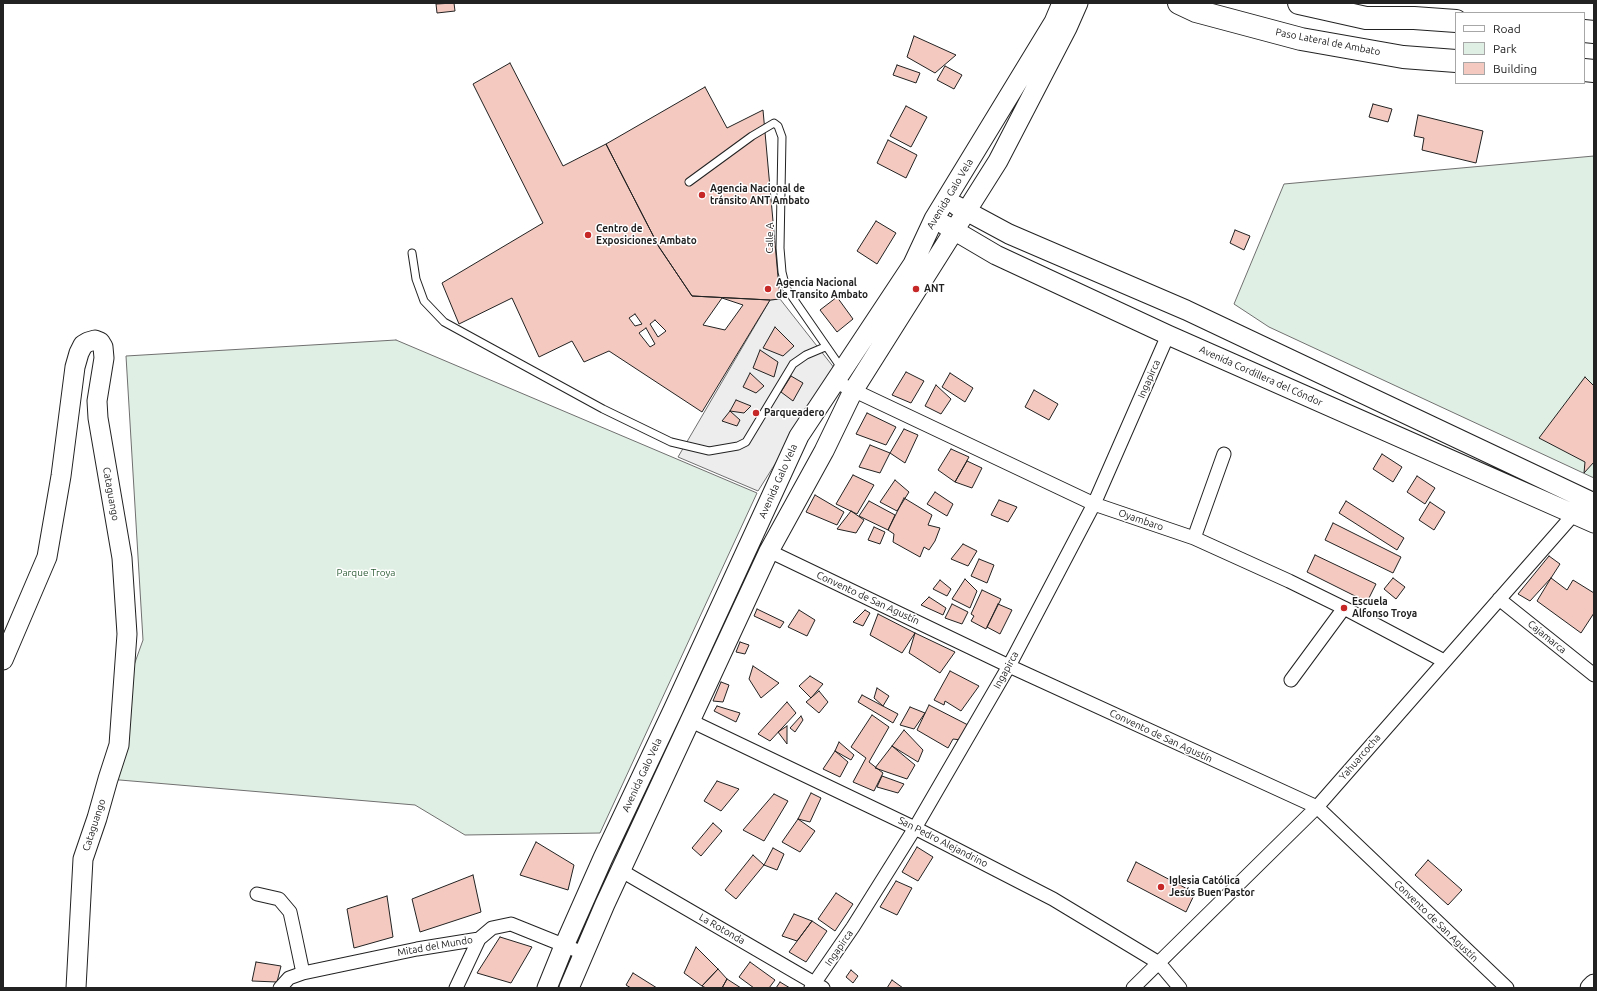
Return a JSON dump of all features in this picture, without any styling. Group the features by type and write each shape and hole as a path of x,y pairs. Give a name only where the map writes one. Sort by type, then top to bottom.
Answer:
{"highway":[{"name":"Paso Lateral de Ambato","path":"1179,3 1196,11 1301,39 1403,57 1455,61"},
{"path":"1299,3 1366,18 1414,18 1455,21"}],"street":[{"name":"Avenida Galo Vela","path":"547,988 564,946 799,436 913,264 934,219 1054,22 1062,3"},
{"path":"569,988 620,870 691,721 769,551 824,451 854,391 998,161 1067,28 1078,3"},
{"path":"946,200 1009,234 1186,310 1593,500"},
{"name":"Avenida Cordillera del Cóndor","path":"934,219 996,255 1168,335 1594,523"},
{"name":"Ingapirca","path":"816,986 915,828 1009,666 1094,504 1168,335"},
{"name":"Cataguango","path":"3,660 47,558 61,476 75,367 83,345 95,340 100,342 103,348 104,358 97,401 98,418 122,558 127,634 119,745 83,859 76,988"},
{"name":"Oyambaro","path":"839,376 854,391 1094,504 1194,538 1289,581 1344,608 1444,661"},
{"path":"1194,538 1224,454"},
{"name":"Yahuarcocha","path":"1133,988 1317,807 1574,514"},
{"name":"Convento de San Agustín","path":"769,551 1009,666 1317,807 1507,988"},
{"name":"Cajamarca","path":"1499,599 1594,675"},
{"path":"1291,680 1344,608"},
{"name":"San Pedro Alejandrino","path":"691,721 915,828 1053,899 1159,963 1180,988"},
{"name":"La Rotonda","path":"620,870 816,986"},
{"path":"257,894 279,900 290,912 303,973"},
{"name":"Mitad del Mundo","path":"280,988 290,978 303,973 417,949 479,938 492,928 512,924 583,953"},
{"path":"456,988 479,938"},
{"path":"1590,988 1594,984"}],"lane":[{"name":"Calle A","path":"689,182 752,136 774,123 778,126 782,137 780,248 782,272 786,288 825,347 839,376"},
{"path":"412,253 416,279 424,301 444,322 603,409 671,442 709,451 738,446 746,442 793,364 806,355 825,347"}],"green space":[{"path":"1594,156 1594,478 1269,327 1234,304 1284,184"},
{"name":"Parque Troya","path":"396,340 757,493 600,833 465,835 415,805 108,779 123,696 143,640 126,356"}],"shaded area":[{"name":"Parqueadero","path":"780,299 835,369 758,491 678,457 770,300"}],"building":[{"path":"454,3 455,11 437,13 436,4"},
{"path":"914,36 956,55 935,73 907,57"},
{"name":"Centro de Exposiciones Ambato","path":"510,63 563,166 606,144 659,247 692,296 770,300 702,412 609,351 584,362 572,341 539,357 512,298 459,324 442,283 543,223 473,84"},
{"path":"897,65 920,73 916,83 893,75"},
{"path":"945,66 962,75 954,89 937,80"},
{"name":"Agencia Nacional de tránsito ANT Ambato","path":"705,87 727,128 763,110 780,299 770,300 692,296 659,247 606,144"},
{"path":"1373,104 1392,109 1388,122 1369,117"},
{"path":"906,106 927,117 911,147 890,136"},
{"path":"1418,115 1483,131 1476,163 1422,150 1424,138 1414,136"},
{"path":"888,140 917,155 906,178 877,163"},
{"path":"876,221 896,233 877,264 857,251"},
{"path":"1235,230 1250,236 1244,250 1230,243"},
{"path":"837,297 853,319 837,332 820,310"},
{"path":"722,298 743,305 725,330 703,325"},
{"path":"635,314 642,324 635,326 629,318"},
{"path":"655,320 666,331 658,337 650,324"},
{"path":"775,327 794,346 783,356 763,348"},
{"path":"646,328 655,344 650,347 639,333"},
{"path":"760,350 778,362 774,377 753,368"},
{"path":"906,372 924,381 911,403 892,395"},
{"path":"750,373 764,386 756,393 743,387"},
{"path":"950,373 973,388 965,402 942,387"},
{"path":"791,376 803,383 793,401 781,392"},
{"path":"1585,377 1594,386 1594,462 1584,473 1585,462 1539,438"},
{"path":"936,385 951,399 941,414 925,406"},
{"path":"1034,390 1058,404 1049,420 1025,407"},
{"path":"736,400 751,406 744,413 730,411"},
{"path":"730,411 740,420 737,426 722,421"},
{"path":"867,413 896,427 886,445 856,434"},
{"path":"904,429 918,435 905,463 890,453"},
{"path":"870,445 890,453 880,473 859,467"},
{"path":"951,449 969,457 955,482 938,470"},
{"path":"1382,454 1402,467 1393,482 1373,469"},
{"path":"967,461 982,468 972,488 955,482"},
{"path":"853,475 874,485 857,514 836,504"},
{"path":"1417,476 1435,488 1425,504 1407,492"},
{"path":"895,480 909,492 897,511 880,502"},
{"path":"935,492 953,504 947,516 927,504"},
{"path":"815,495 844,512 837,525 806,512"},
{"path":"904,498 932,515 928,525 940,528 935,541 929,550 924,547 920,557 893,542 894,534 888,530"},
{"path":"999,500 1017,507 1008,522 991,515"},
{"path":"869,501 895,515 888,530 859,516"},
{"path":"1346,501 1404,538 1397,550 1339,513"},
{"path":"1430,502 1445,512 1434,530 1419,520"},
{"path":"851,511 864,520 856,533 837,529"},
{"path":"1333,523 1401,557 1393,573 1325,540"},
{"path":"874,527 885,532 880,544 868,540"},
{"path":"963,544 977,551 968,566 951,559"},
{"path":"1315,555 1376,584 1367,602 1307,572"},
{"path":"1549,556 1560,564 1551,578 1530,601 1518,594"},
{"path":"979,559 994,565 987,583 971,576"},
{"path":"1393,578 1405,587 1396,599 1384,589"},
{"path":"1551,578 1567,590 1573,580 1594,593 1594,613 1581,633 1537,601"},
{"path":"965,579 977,591 970,608 952,599"},
{"path":"940,580 951,589 947,596 933,589"},
{"path":"982,590 1001,599 986,629 971,621 974,616 971,614"},
{"path":"929,597 946,608 943,615 921,605"},
{"path":"952,604 968,612 962,624 945,618"},
{"path":"998,604 1012,610 1000,634 987,627"},
{"path":"757,609 784,622 780,628 754,616"},
{"path":"799,610 815,620 807,636 788,627"},
{"path":"865,610 870,613 863,626 853,622"},
{"path":"878,614 915,633 902,653 870,635"},
{"path":"915,633 955,652 940,673 909,653"},
{"path":"740,642 749,645 745,654 736,652"},
{"path":"753,666 779,683 761,698 749,679"},
{"path":"950,671 979,686 961,711 945,701 944,705 934,700"},
{"path":"810,676 823,684 811,698 799,686"},
{"path":"721,682 729,685 723,702 713,701"},
{"path":"877,688 889,696 883,706 874,698"},
{"path":"819,691 828,702 819,713 806,702"},
{"path":"862,695 898,714 893,723 858,702"},
{"path":"787,702 796,713 770,741 758,734"},
{"path":"929,705 968,725 961,740 953,739 948,748 917,730"},
{"path":"717,706 740,713 736,722 714,711"},
{"path":"910,707 925,713 914,729 900,725"},
{"path":"872,715 889,727 869,762 883,773 874,791 853,782 866,758 851,747"},
{"path":"801,716 803,720 795,732 790,728"},
{"path":"787,726 787,744 778,732"},
{"path":"904,730 923,750 918,762 892,746"},
{"path":"839,742 854,755 851,760 835,751"},
{"path":"892,746 915,765 907,779 875,768"},
{"path":"835,751 848,762 840,777 823,769"},
{"path":"882,776 904,784 898,793 877,787"},
{"path":"717,781 739,789 721,811 704,801"},
{"path":"811,793 821,798 810,822 798,819"},
{"path":"774,794 788,801 764,841 743,830"},
{"path":"798,819 815,831 800,852 782,842"},
{"path":"713,823 722,831 701,856 692,848"},
{"path":"536,842 574,865 568,890 520,875"},
{"path":"917,847 933,857 918,881 902,872"},
{"path":"773,848 784,854 777,870 764,865"},
{"path":"753,855 764,865 736,899 725,890"},
{"path":"1428,860 1462,890 1448,905 1415,875"},
{"name":"Iglesia Católica Jesús Buen Pastor","path":"1136,862 1195,893 1186,912 1127,881"},
{"path":"473,875 481,912 420,932 412,899"},
{"path":"896,881 912,888 897,915 880,907"},
{"path":"836,893 853,904 835,931 818,919"},
{"path":"387,896 393,937 354,948 347,909"},
{"path":"794,914 812,921 797,941 782,936"},
{"path":"812,921 827,931 806,962 789,952"},
{"path":"500,937 532,947 511,983 477,973"},
{"path":"696,947 718,969 702,986 684,973"},
{"path":"256,962 281,966 277,982 252,981"},
{"path":"750,962 775,980 769,988 754,988 739,977"},
{"path":"718,969 727,979 722,988 706,988 702,986"},
{"path":"851,970 858,976 853,983 846,977"},
{"path":"633,973 657,988 631,988 626,985"},
{"path":"727,979 741,988 722,988"},
{"path":"892,980 903,988 887,988"},
{"path":"780,982 790,988 776,988"}],"place":[{"name":"Agencia Nacional de tránsito ANT Ambato","path":"702,195"},
{"name":"Centro de Exposiciones Ambato","path":"588,235"},
{"name":"Agencia Nacional de Transito Ambato","path":"768,289"},
{"name":"ANT","path":"916,289"},
{"name":"Parqueadero","path":"756,413"},
{"name":"Escuela Alfonso Troya","path":"1344,608"},
{"name":"Iglesia Católica Jesús Buen Pastor","path":"1161,887"}]}
